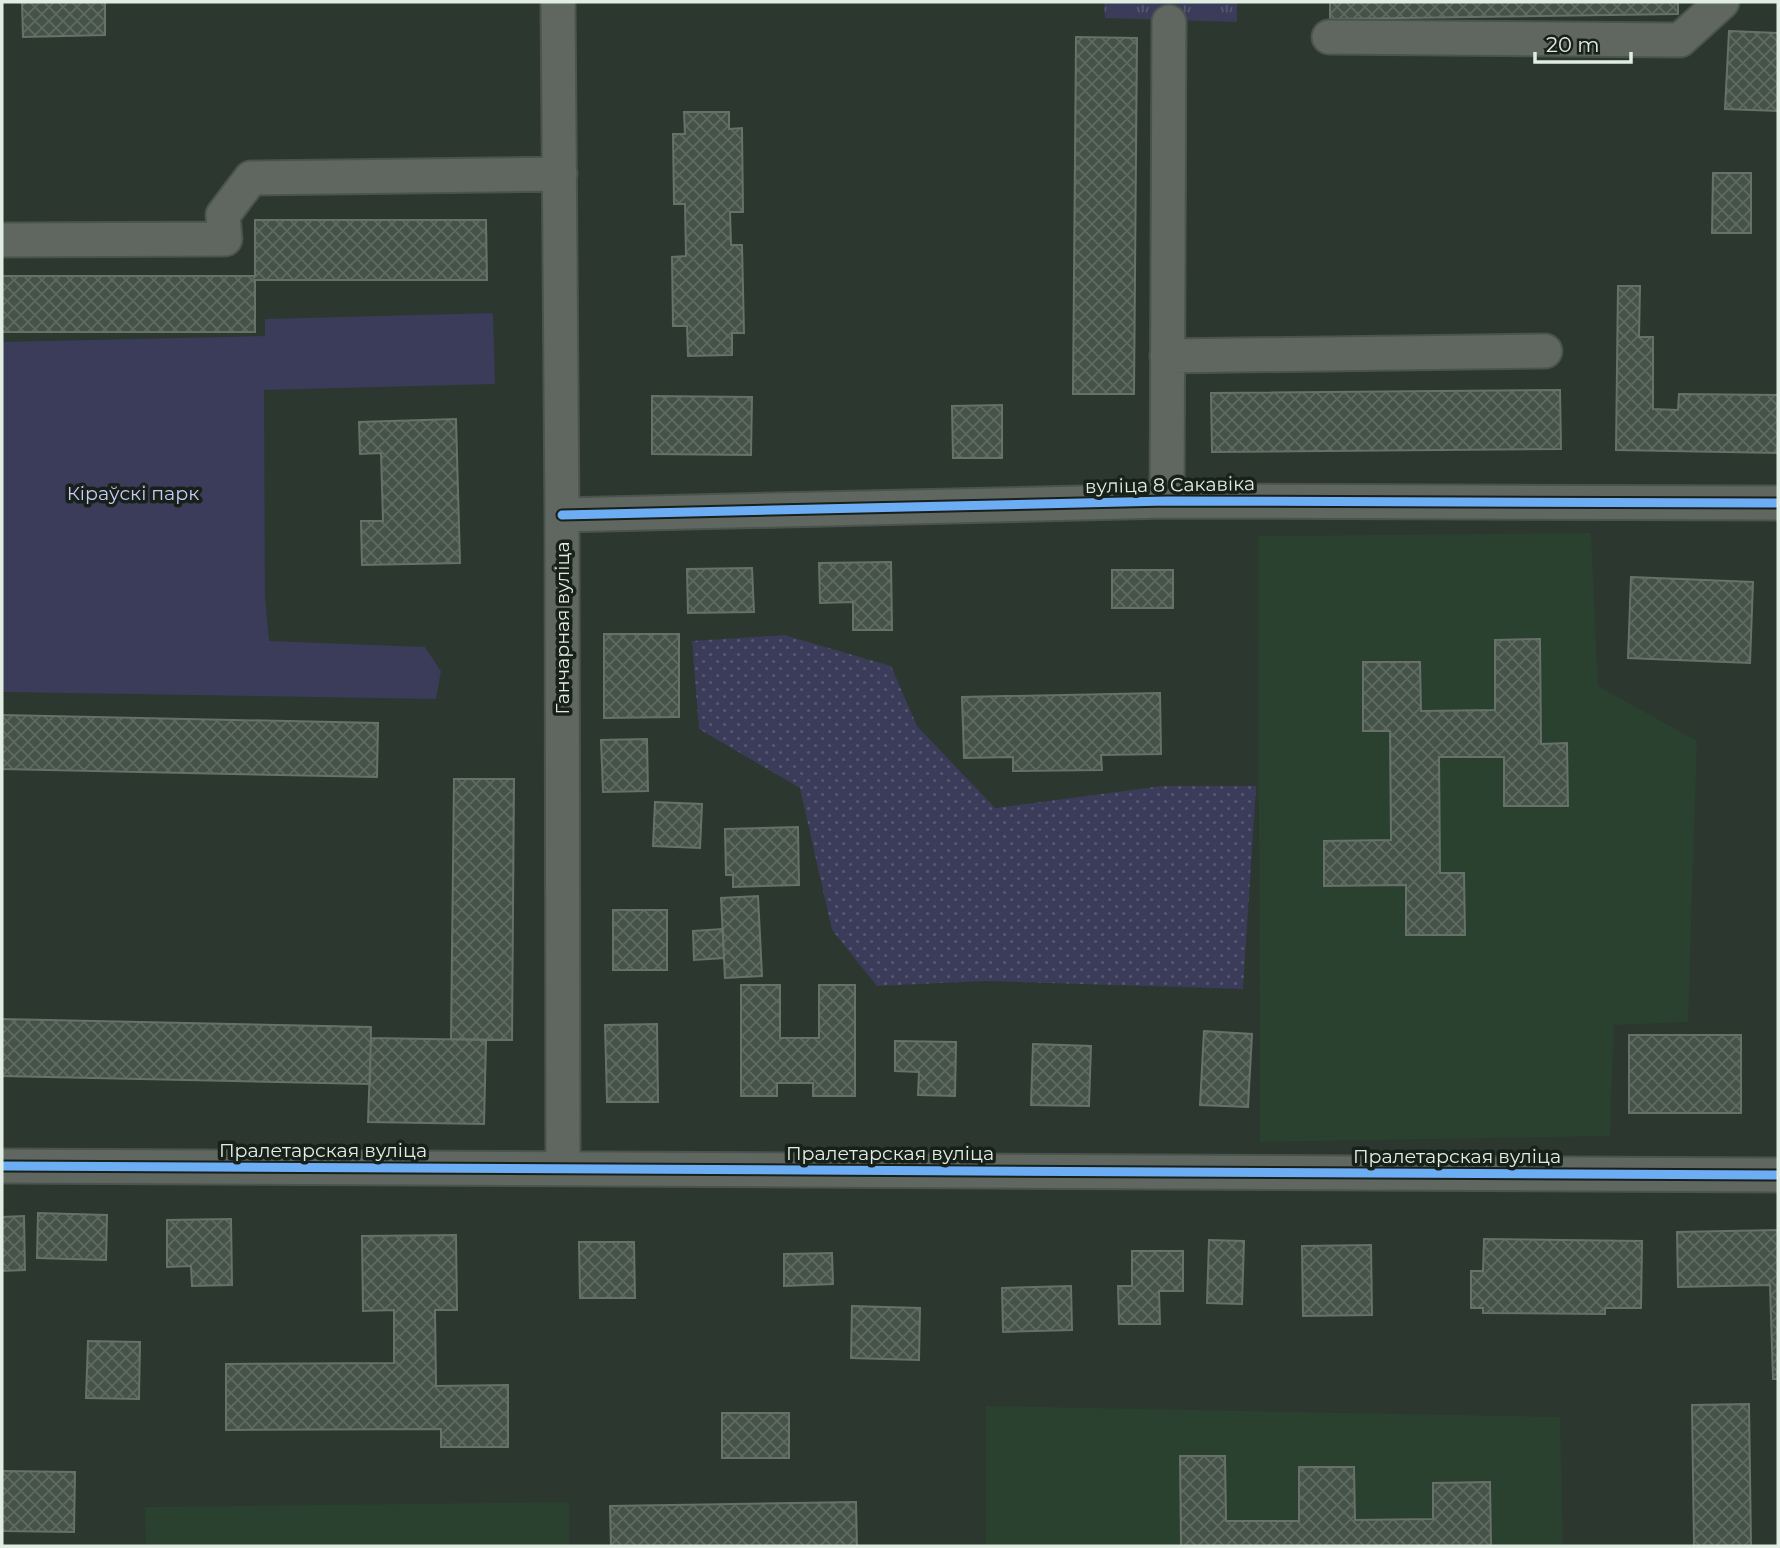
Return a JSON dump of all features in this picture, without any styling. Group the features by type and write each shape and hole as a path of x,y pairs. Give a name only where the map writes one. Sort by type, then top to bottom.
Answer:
{"street":[{"name":"Ганчарная вуліца","path":"558,2 563,1169"},
{"path":"1329,37 1680,40 1722,2"},
{"path":"1167,501 1169,22"},
{"path":"2,240 225,239 223,215 251,178 560,174"},
{"path":"1167,356 1545,351"},
{"name":"вуліца 8 Сакавіка","path":"562,515 1167,501 1778,503"},
{"name":"Пралетарская вуліца","path":"2,1166 1778,1175"}],"shaded area":[{"path":"1591,533 1598,686 1697,741 1688,1022 1614,1025 1610,1136 1260,1142 1258,536"},
{"path":"986,1406 1560,1417 1563,1546 986,1546"},
{"path":"569,1502 569,1546 146,1546 145,1507"}],"green space":[{"path":"1104,2 1237,2 1237,22 1105,18"},
{"name":"Кіраўскі парк","path":"493,313 495,384 264,390 265,596 269,641 425,647 441,671 436,699 2,692 2,342 265,336 265,319"},
{"path":"784,635 891,666 917,726 995,808 1162,786 1256,786 1243,989 985,981 877,986 832,930 800,788 699,729 692,641"}],"building":[{"path":"22,2 105,2 105,35 23,37"},
{"path":"1330,2 1678,2 1678,14 1330,19"},
{"path":"1729,31 1778,33 1778,111 1725,109"},
{"path":"1076,37 1137,38 1134,394 1073,394"},
{"path":"684,112 729,112 729,129 742,128 743,212 730,212 731,245 742,245 744,333 732,333 732,355 688,356 687,326 673,326 672,257 686,256 685,204 674,204 673,134 685,134"},
{"path":"1713,173 1751,173 1751,233 1712,233"},
{"path":"255,220 486,220 487,280 255,280 255,332 2,332 2,276 255,276"},
{"path":"1618,286 1640,286 1639,337 1653,337 1653,409 1678,410 1679,394 1778,395 1778,453 1616,450"},
{"path":"1560,390 1561,449 1212,452 1211,393"},
{"path":"652,396 752,397 751,455 652,454"},
{"path":"1002,405 1002,458 953,458 952,406"},
{"path":"456,419 460,563 362,565 361,521 383,521 381,453 360,454 359,422"},
{"path":"891,562 892,630 853,630 853,602 820,603 819,563"},
{"path":"752,568 754,612 688,613 687,569"},
{"path":"1112,570 1173,570 1173,608 1112,608"},
{"path":"1631,577 1753,582 1750,663 1628,658"},
{"path":"604,634 679,634 679,717 604,718"},
{"path":"1540,639 1541,744 1567,743 1568,806 1504,806 1504,757 1439,757 1440,873 1464,873 1465,935 1406,935 1406,885 1324,886 1324,841 1391,840 1390,731 1363,731 1363,662 1420,662 1421,711 1495,710 1495,640"},
{"path":"1160,693 1161,754 1101,755 1102,770 1013,771 1013,757 964,758 962,697"},
{"path":"2,715 378,723 377,777 2,769"},
{"path":"647,739 648,791 603,792 601,740"},
{"path":"454,779 514,779 512,1040 451,1039"},
{"path":"655,802 702,804 700,848 653,846"},
{"path":"798,827 799,885 733,887 733,875 726,875 725,829"},
{"path":"758,896 762,976 725,978 721,898"},
{"path":"613,910 667,910 667,970 613,970"},
{"path":"723,929 724,958 694,960 693,931"},
{"path":"741,985 780,985 780,1038 819,1038 819,985 855,985 855,1096 813,1096 813,1083 777,1083 777,1096 741,1096"},
{"path":"2,1019 371,1027 370,1084 2,1076"},
{"path":"657,1024 658,1102 607,1102 605,1025"},
{"path":"1204,1031 1252,1034 1248,1107 1200,1105"},
{"path":"1629,1035 1741,1035 1741,1113 1629,1113"},
{"path":"371,1038 486,1040 484,1124 368,1122"},
{"path":"895,1041 956,1042 955,1096 918,1095 919,1072 895,1071"},
{"path":"1033,1044 1091,1046 1089,1106 1031,1105"},
{"path":"38,1213 107,1215 106,1260 37,1258"},
{"path":"24,1216 25,1270 2,1271 2,1217"},
{"path":"231,1219 232,1285 192,1286 191,1266 167,1267 167,1220"},
{"path":"1778,1230 1778,1379 1773,1379 1770,1285 1678,1287 1677,1232"},
{"path":"456,1235 457,1310 435,1310 436,1386 508,1385 508,1447 441,1447 441,1429 226,1430 226,1364 394,1363 394,1310 363,1311 362,1236"},
{"path":"1484,1239 1642,1241 1641,1308 1605,1308 1605,1314 1483,1313 1483,1308 1471,1308 1471,1271 1483,1271"},
{"path":"1209,1240 1244,1241 1242,1304 1207,1303"},
{"path":"579,1242 634,1242 635,1298 580,1298"},
{"path":"1371,1245 1372,1315 1303,1316 1302,1246"},
{"path":"1132,1251 1183,1251 1183,1291 1159,1291 1160,1324 1119,1324 1118,1286 1132,1286"},
{"path":"832,1253 833,1284 784,1286 784,1254"},
{"path":"1071,1286 1072,1330 1003,1332 1002,1288"},
{"path":"852,1306 920,1308 919,1360 851,1358"},
{"path":"88,1341 140,1342 139,1399 86,1398"},
{"path":"1749,1404 1751,1546 1694,1546 1692,1405"},
{"path":"722,1413 789,1413 789,1458 722,1458"},
{"path":"1180,1456 1225,1456 1226,1521 1299,1521 1299,1467 1354,1467 1355,1520 1433,1519 1433,1483 1490,1482 1491,1546 1181,1546"},
{"path":"2,1471 75,1472 74,1532 2,1531"},
{"path":"856,1502 857,1546 611,1546 610,1506"}],"cycle path":[{"path":"562,515 1167,501 1778,503"},
{"path":"2,1166 1778,1175"}]}
